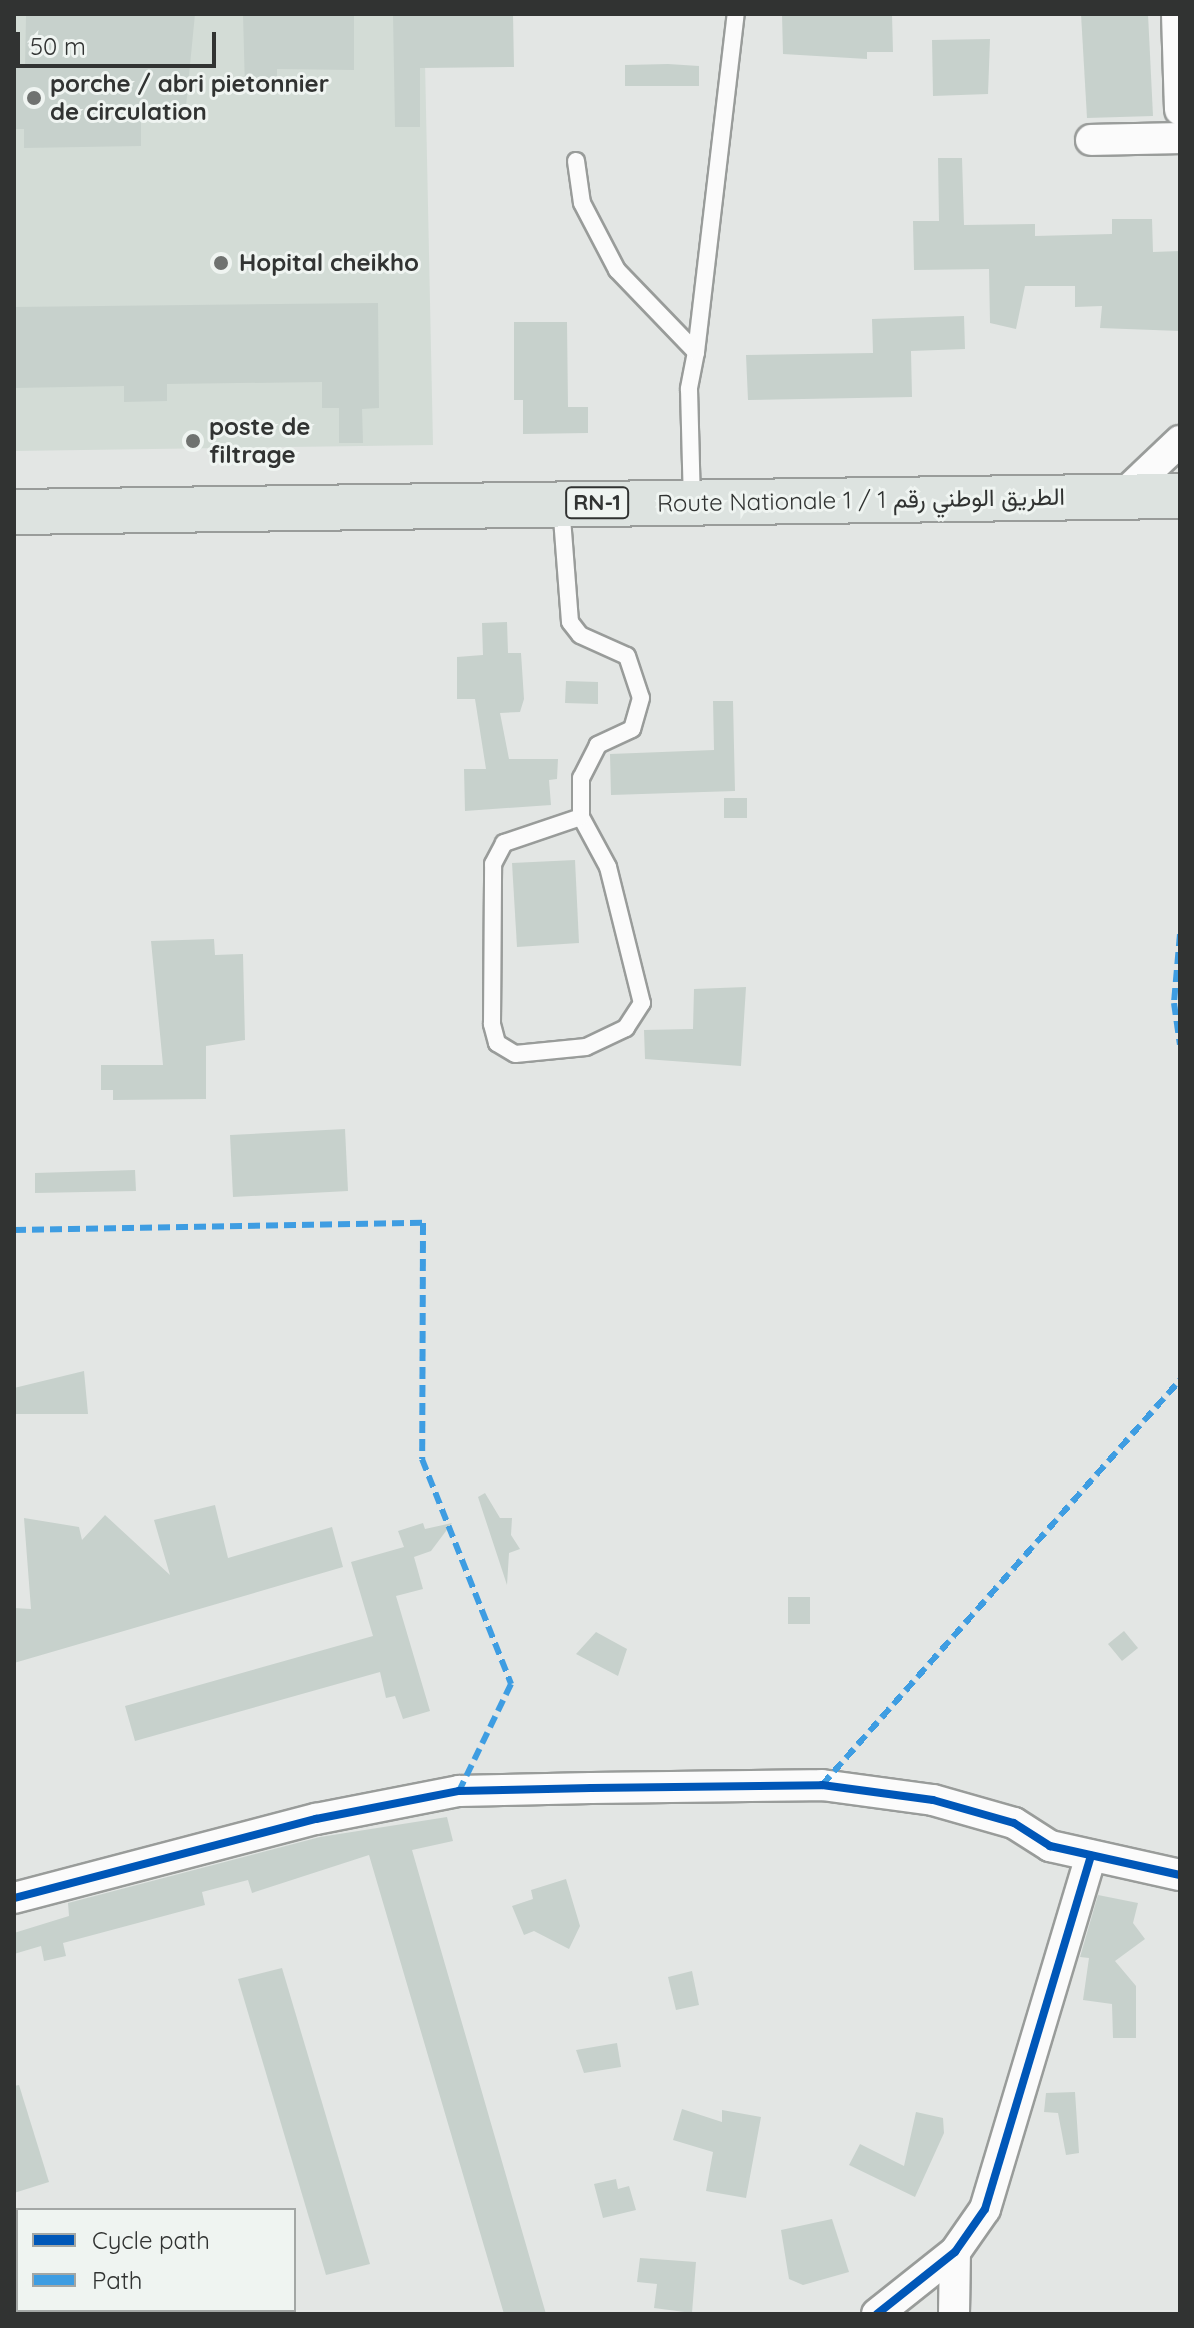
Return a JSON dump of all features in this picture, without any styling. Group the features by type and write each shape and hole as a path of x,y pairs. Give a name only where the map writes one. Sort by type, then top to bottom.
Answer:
{"main road":[{"name":"Route Nationale 1 / الطريق الوطني رقم 1","path":"14,512 1180,496"}],"street":[{"path":"1177,14 1180,110"},
{"path":"1091,140 1180,138"},
{"path":"1122,496 1180,441"},
{"path":"14,1898 316,1819 459,1791 822,1785 933,1800 1014,1823 1050,1846 1180,1875"},
{"path":"877,2314 955,2252 999,2176 1091,1856"},
{"path":"954,2314 955,2252"}],"lane":[{"path":"692,502 689,389 736,14"},
{"path":"576,161 582,203 617,270 696,352"},
{"path":"561,503 570,622 580,635 627,656 641,698 632,729 598,745 581,778 581,817 608,867 642,1003 626,1028 586,1047 515,1054 497,1043 492,1024 493,864 504,843 581,817"}],"shaded area":[{"name":"Hopital cheikho","path":"14,14 424,14 433,445 14,451"}],"building":[{"path":"195,14 186,106 141,107 141,146 24,148 24,129 14,129 14,68 25,67 26,16"},
{"path":"243,14 354,14 354,70 277,69 277,89 245,89"},
{"path":"393,14 513,14 514,67 420,68 420,127 395,127"},
{"path":"782,14 892,14 893,52 867,52 867,59 783,54"},
{"path":"1081,14 1148,14 1153,116 1087,118"},
{"path":"990,39 988,94 933,96 932,40"},
{"path":"625,65 699,66 699,86 625,86"},
{"path":"938,158 962,158 964,225 1035,224 1035,236 1112,234 1112,219 1152,219 1153,252 1180,251 1180,331 1100,328 1102,306 1075,307 1075,286 1025,286 1016,329 990,323 989,269 914,270 913,221 939,221"},
{"path":"378,303 379,408 362,409 363,443 339,443 339,408 322,408 322,382 167,384 167,401 124,402 124,386 14,388 14,307"},
{"path":"964,316 965,349 911,351 912,397 748,400 746,355 873,353 872,319"},
{"path":"514,322 567,322 568,407 588,407 588,433 523,434 523,400 514,400"},
{"path":"507,622 508,653 521,653 524,699 520,712 500,713 509,759 558,759 557,779 549,780 551,805 465,811 464,769 486,769 475,699 457,699 457,657 483,655 482,623"},
{"path":"566,681 598,682 598,704 565,703"},
{"path":"713,701 733,701 735,791 611,795 610,754 714,750"},
{"path":"724,798 747,798 747,818 724,818"},
{"path":"575,860 579,943 517,947 512,863"},
{"path":"214,939 215,955 243,954 245,1040 206,1046 206,1099 113,1100 113,1090 101,1090 101,1065 163,1065 151,941"},
{"path":"746,987 741,1066 645,1059 644,1030 693,1029 694,989"},
{"path":"345,1129 348,1191 233,1197 230,1135"},
{"path":"135,1170 136,1191 35,1193 35,1173"},
{"path":"84,1371 88,1414 14,1414 14,1388"},
{"path":"485,1493 500,1518 512,1518 511,1535 520,1549 509,1553 507,1585 478,1497"},
{"path":"215,1505 228,1558 332,1527 343,1567 14,1663 14,1608 31,1609 24,1518 79,1527 82,1540 105,1515 170,1575 154,1520"},
{"path":"423,1523 425,1529 452,1523 431,1551 414,1557 423,1589 396,1596 430,1711 403,1719 395,1696 386,1698 380,1672 135,1741 125,1706 373,1636 351,1562 404,1547 398,1531"},
{"path":"788,1597 810,1597 810,1624 788,1624"},
{"path":"1124,1631 1138,1648 1122,1661 1108,1644"},
{"path":"596,1632 627,1649 618,1676 576,1654"},
{"path":"447,1817 453,1841 412,1850 546,2314 504,2314 369,1855 252,1893 248,1880 202,1892 205,1905 63,1943 66,1956 44,1961 41,1946 14,1954 14,1933 69,1916 68,1903 320,1837"},
{"path":"566,1879 580,1926 569,1949 534,1931 524,1935 512,1906 533,1899 531,1890"},
{"path":"1098,1895 1138,1903 1133,1923 1145,1939 1115,1961 1136,1986 1136,2038 1113,2038 1112,2004 1083,2000 1089,1958 1080,1957"},
{"path":"282,1968 370,2264 326,2275 238,1979"},
{"path":"692,1971 699,2005 676,2010 668,1977"},
{"path":"617,2043 621,2067 584,2073 576,2050"},
{"path":"19,2085 49,2182 14,2193 14,2086"},
{"path":"1075,2092 1079,2153 1066,2155 1058,2113 1044,2112 1046,2093"},
{"path":"682,2109 722,2122 722,2110 761,2117 746,2198 706,2191 713,2152 673,2140"},
{"path":"916,2112 943,2118 944,2133 915,2197 849,2165 860,2144 904,2166"},
{"path":"616,2179 618,2189 629,2186 636,2210 603,2218 594,2184"},
{"path":"832,2219 849,2272 803,2285 789,2279 781,2230"},
{"path":"640,2258 696,2262 692,2313 654,2308 657,2284 637,2282"}],"marked path":[{"path":"1180,934 1174,1003 1180,1045"},
{"path":"14,1230 423,1223 422,1459 511,1684 459,1791"},
{"path":"822,1785 1180,1380"}],"cycle path":[{"path":"14,1898 316,1819 459,1791 591,1788 822,1785 933,1800 1014,1823 1050,1846 1180,1875"},
{"path":"877,2314 955,2252 985,2209 1091,1856"}],"place":[{"name":"porche / abri pietonnier de circulation","path":"34,98"},
{"name":"Hopital cheikho","path":"221,263"},
{"name":"poste de filtrage","path":"193,441"}]}
